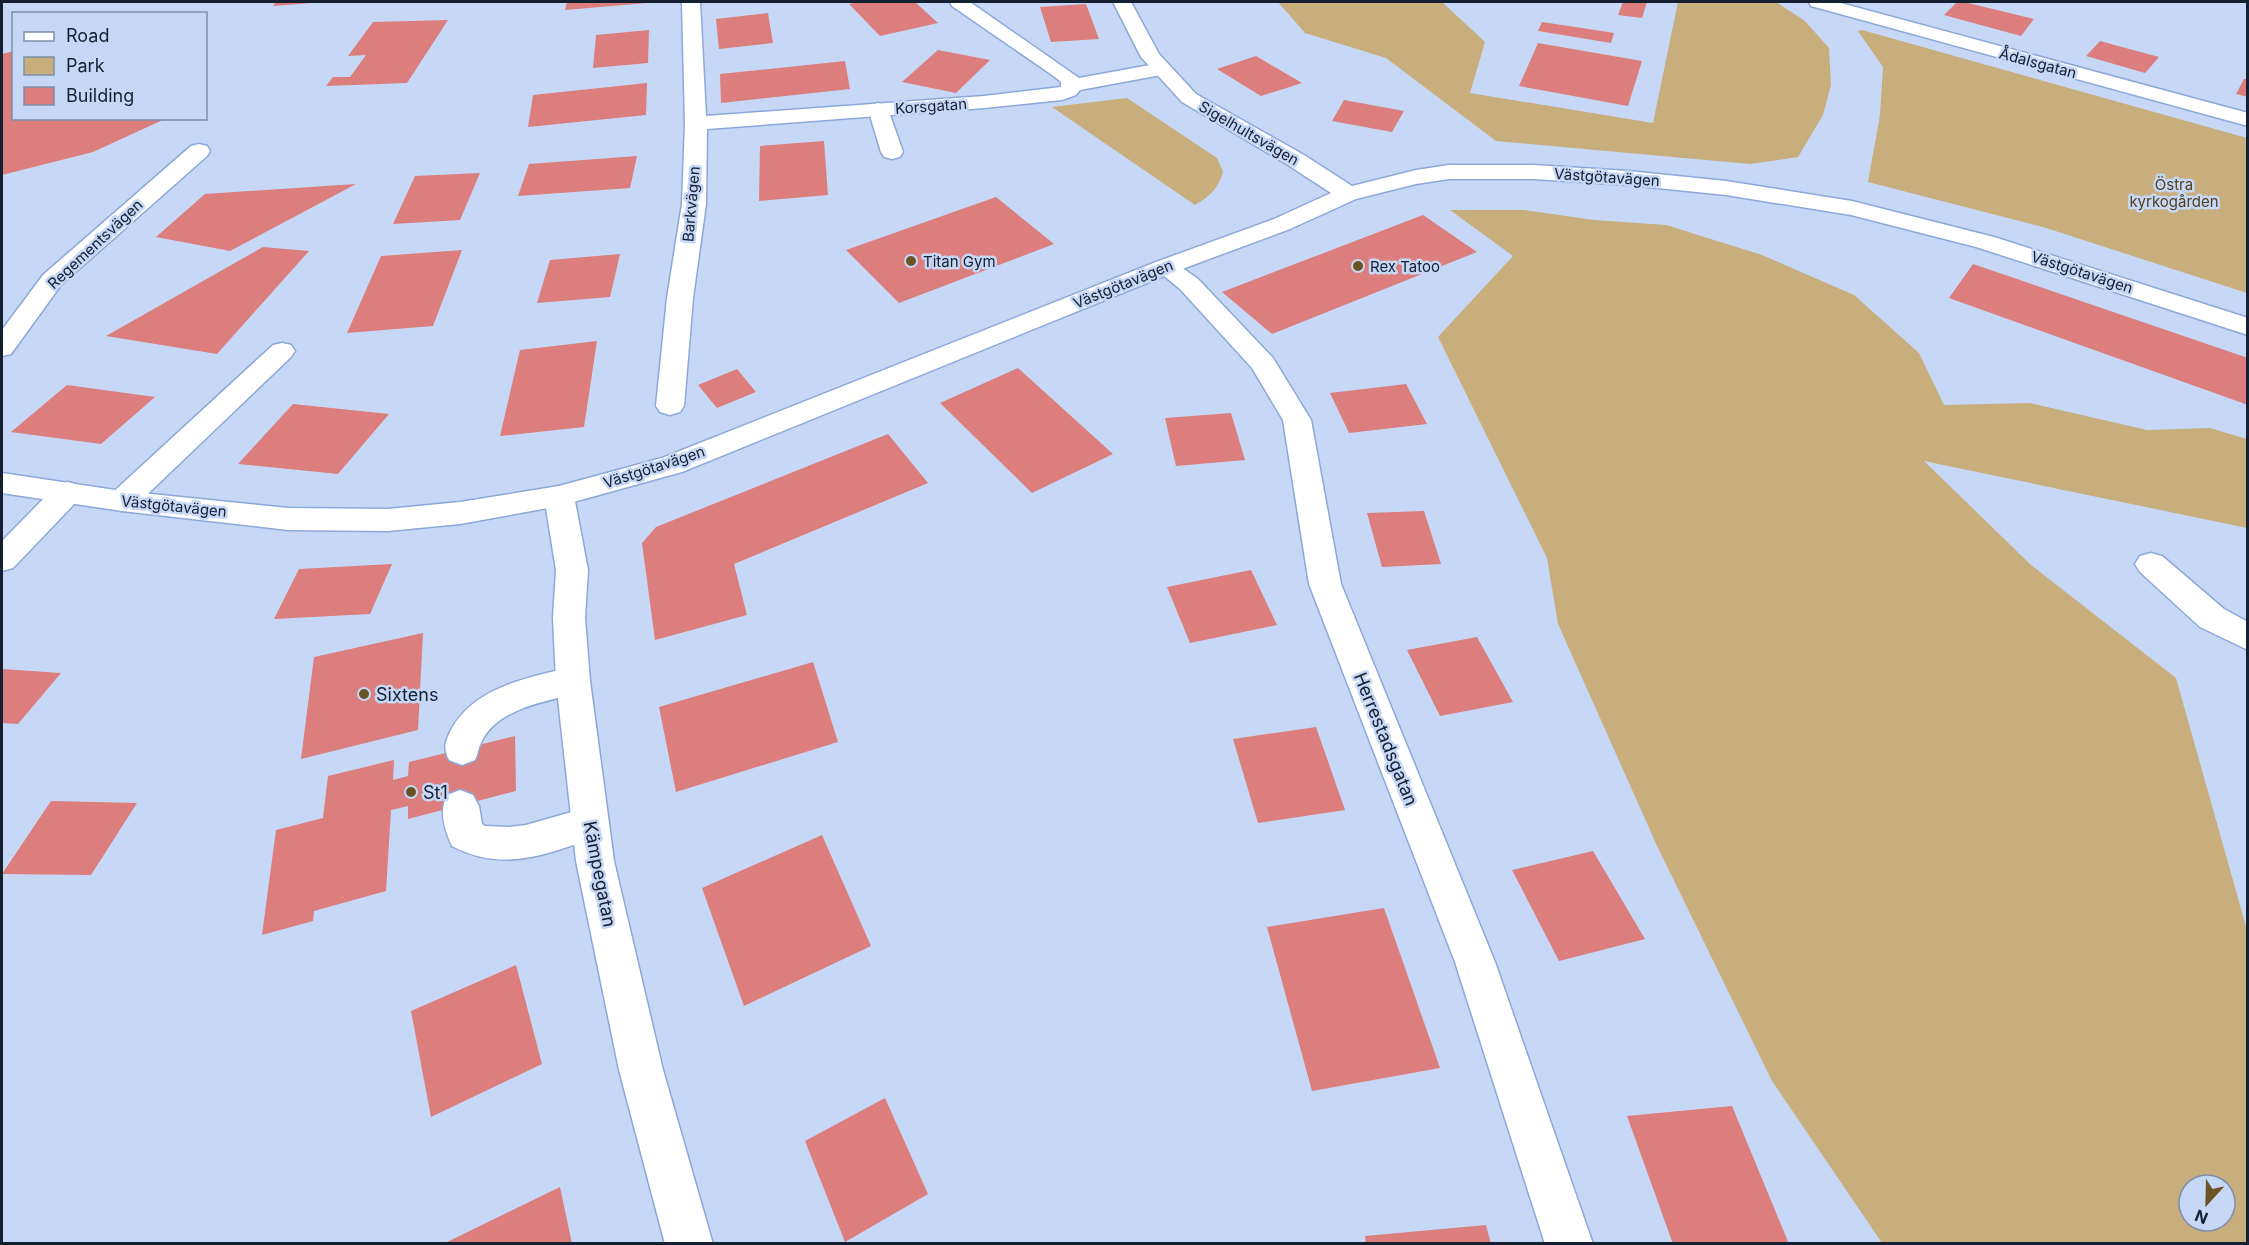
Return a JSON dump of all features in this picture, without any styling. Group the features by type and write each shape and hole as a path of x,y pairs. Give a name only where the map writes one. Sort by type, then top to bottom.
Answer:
{"street":[{"name":"Barkvägen","path":"670,406 680,298 694,204 696,123 691,2"},
{"path":"959,2 1062,73 1071,80 1072,85"},
{"name":"Sigelhultsvägen","path":"1122,2 1151,57 1189,98 1222,119 1296,159 1348,194"},
{"name":"Ådalsgatan","path":"1823,4 2247,120"},
{"name":"Korsgatan","path":"696,123 1062,94 1069,91 1072,85 1161,69"},
{"path":"878,109 892,152"},
{"name":"Regementsvägen","path":"2,348 52,280 199,151"},
{"name":"Västgötavägen","path":"2,483 122,501 288,519 388,520 460,513 559,496 672,465 1165,267 1282,224 1348,194 1416,177 1483,170 1628,178 1782,196 1862,211 1947,231 2247,327"},
{"name":"Herrestadsgatan","path":"1165,267 1189,284 1263,364 1297,420 1325,584 1475,962 1569,1244"},
{"path":"122,501 282,351"},
{"path":"2,560 68,492"},
{"name":"Kämpegatan","path":"559,496 572,570 569,618 573,681 595,861 641,1070 689,1244"},
{"path":"2151,564 2212,618 2247,638"},
{"path":"462,750 462,743 477,718 500,703 524,693 573,681"},
{"path":"460,806 465,834 476,842 503,845 537,839 589,823"}],"green space":[{"path":"1278,2 1442,2 1485,42 1470,93 1653,123 1678,2 1776,2 1805,21 1829,48 1831,85 1823,115 1798,157 1750,164 1496,141 1386,58 1305,33"},
{"name":"Östra kyrkogården","path":"1862,30 2247,138 2247,293 2043,227 1868,182 1880,115 1883,67 1858,31"},
{"path":"1127,98 1217,158 1223,172 1213,192 1195,205 1052,107"},
{"path":"1450,210 1524,210 1594,220 1666,225 1762,255 1854,295 1919,353 1944,405 2030,403 2147,430 2210,428 2247,439 2247,528 1924,461 2031,565 2176,678 2247,930 2247,1243 1882,1243 1772,1081 1658,848 1558,624 1547,558 1438,337 1513,256"}],"building":[{"path":"276,2 313,2 313,3 273,6"},
{"path":"567,2 647,2 647,3 565,10"},
{"path":"915,2 938,23 880,36 849,4"},
{"path":"1623,2 1647,2 1642,18 1618,15"},
{"path":"1957,2 2034,19 2021,36 1944,15"},
{"path":"1086,4 1099,39 1051,42 1040,7"},
{"path":"768,13 773,43 719,49 716,19"},
{"path":"448,20 407,83 326,86 333,77 350,77 366,55 348,56 373,22"},
{"path":"1542,22 1614,33 1611,43 1538,31"},
{"path":"649,30 648,63 593,68 596,35"},
{"path":"2100,41 2159,57 2145,73 2086,56"},
{"path":"1538,43 1642,61 1628,106 1519,86"},
{"path":"938,50 990,60 956,93 902,82"},
{"path":"12,52 12,120 163,120 93,152 2,175 2,54"},
{"path":"1256,56 1302,83 1261,96 1217,69"},
{"path":"845,61 850,89 721,103 720,74"},
{"path":"2244,79 2248,79 2248,97 2236,94"},
{"path":"647,83 646,115 528,127 533,95"},
{"path":"1344,100 1404,111 1392,132 1332,121"},
{"path":"824,141 828,195 759,201 760,146"},
{"path":"637,156 630,188 518,196 529,164"},
{"path":"480,173 460,220 393,224 415,176"},
{"path":"356,184 230,251 156,237 205,194"},
{"path":"996,197 1054,244 899,303 846,250"},
{"path":"1423,215 1477,252 1272,334 1222,292"},
{"path":"263,247 309,251 217,354 106,336"},
{"path":"462,250 433,326 347,333 381,256"},
{"path":"620,254 610,297 537,303 550,260"},
{"path":"1973,264 2248,358 2248,405 1949,298"},
{"path":"597,341 584,427 500,436 520,350"},
{"path":"1018,368 1113,454 1032,493 940,403"},
{"path":"737,369 756,392 717,408 698,385"},
{"path":"1406,384 1427,424 1349,433 1330,393"},
{"path":"67,385 155,397 101,444 11,432"},
{"path":"293,404 389,414 338,474 238,464"},
{"path":"1231,413 1245,460 1176,466 1165,418"},
{"path":"888,434 928,483 734,564 747,615 655,640 642,543 656,527"},
{"path":"1424,511 1441,564 1382,567 1367,513"},
{"path":"392,564 370,614 274,619 299,569"},
{"path":"1251,570 1277,625 1190,643 1167,587"},
{"name":"Sixtens","path":"423,633 418,730 301,759 314,657"},
{"path":"1477,637 1513,702 1440,716 1407,650"},
{"path":"813,662 838,742 676,792 659,707"},
{"path":"2,669 61,673 18,724 2,723"},
{"path":"1316,727 1345,810 1258,823 1233,739"},
{"path":"515,736 516,791 408,819 408,806 391,810 386,891 314,911 313,921 262,935 276,830 323,818 328,776 394,760 393,780 408,776 409,762"},
{"path":"51,801 137,803 91,875 2,874"},
{"path":"822,835 871,946 744,1006 702,888"},
{"path":"1593,851 1645,939 1559,961 1512,870"},
{"path":"1384,908 1440,1068 1312,1091 1267,927"},
{"path":"516,965 542,1064 431,1117 411,1011"},
{"path":"885,1098 928,1194 845,1242 805,1141"},
{"path":"1732,1106 1789,1244 1673,1244 1627,1116"},
{"path":"560,1187 572,1244 443,1244"},
{"path":"1486,1225 1491,1244 1366,1244 1365,1236"}],"place":[{"name":"Titan Gym","path":"911,261"},
{"name":"Rex Tatoo","path":"1358,266"},
{"name":"Sixtens","path":"364,694"},
{"name":"St1","path":"411,792"}]}
